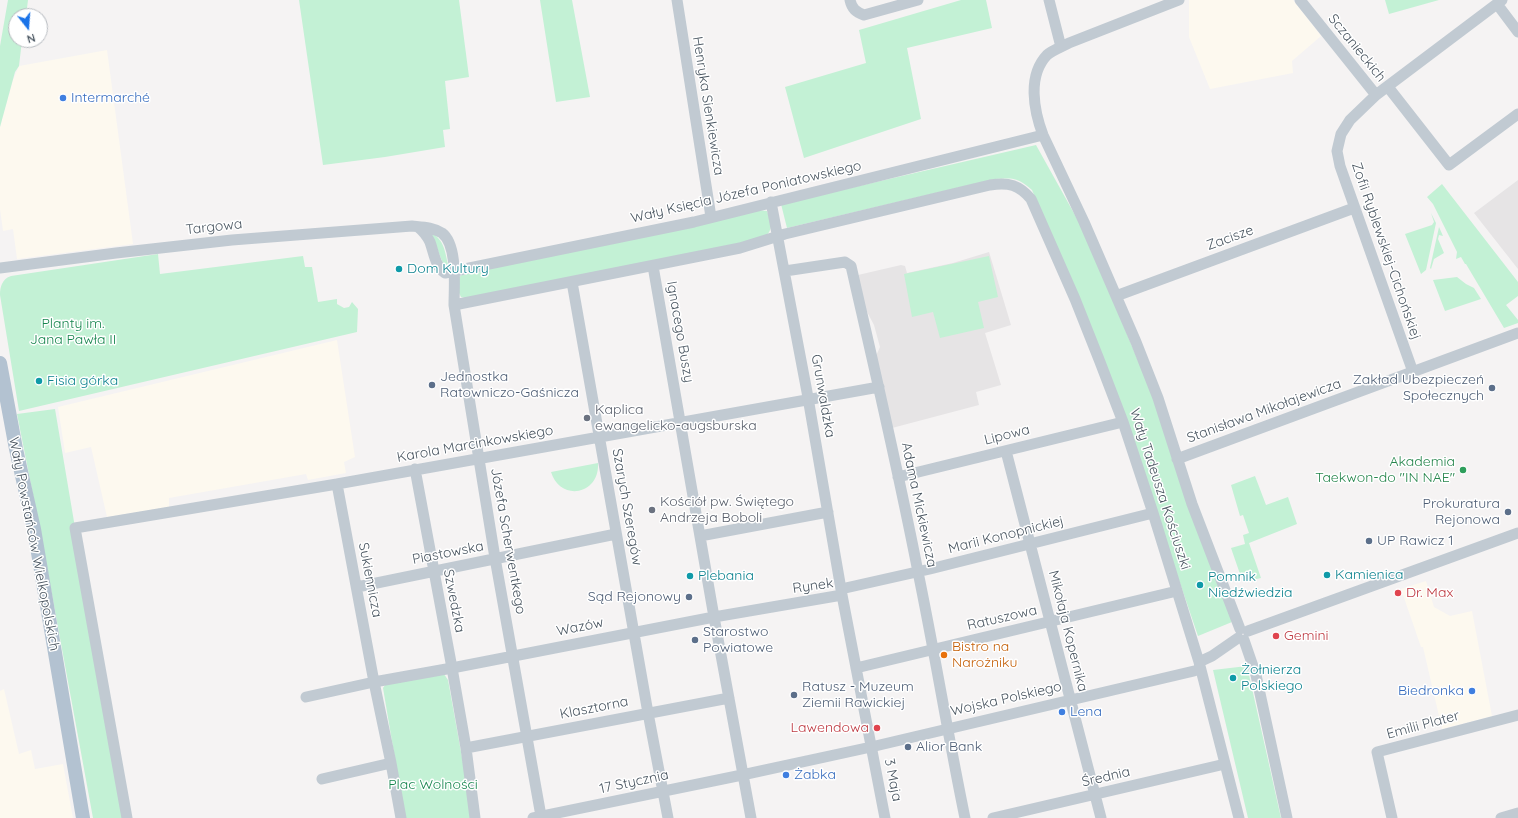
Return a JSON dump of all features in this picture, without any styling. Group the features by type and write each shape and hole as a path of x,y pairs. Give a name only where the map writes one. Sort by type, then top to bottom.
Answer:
{"main road":[{"name":"Wały Powstańców Wielkopolskich","path":"0,364 16,449 34,529 83,818"},
{"name":"Wały Powstańców Wielkopolskich","path":"64,700 83,779 89,818"}],"street":[{"name":"Henryka Sienkiewicza","path":"677,0 711,217"},
{"path":"850,0 852,8 864,15 918,0"},
{"path":"1049,0 1061,47"},
{"name":"Wały Tadeusza Kościuszki","path":"1179,0 1061,47 1047,56 1042,63 1033,90 1034,106 1042,135 1084,222 1136,342 1152,384 1192,504 1242,634 1256,675 1287,818"},
{"name":"Sczanieckich","path":"1300,0 1376,96"},
{"path":"1499,2 1518,32"},
{"name":"Zofii Ryblewskiej-Cichońskiej","path":"1413,372 1340,166 1338,151 1341,134 1350,120 1376,96 1499,2"},
{"path":"1388,87 1449,165 1518,114"},
{"name":"Wały Księcia Józefa Poniatowskiego","path":"455,271 694,222 1042,135"},
{"name":"Wały Tadeusza Kościuszki","path":"778,235 1004,183 1015,186 1024,191 1031,199 1075,299 1123,422 1177,591 1239,818"},
{"name":"Grunwaldzka","path":"772,202 808,398 841,592"},
{"name":"Zacisze","path":"1116,296 1354,208"},
{"name":"Targowa","path":"0,268 232,240 412,226 429,228 444,234 449,244 455,271"},
{"path":"418,227 429,241 440,269 445,273 455,271"},
{"path":"454,304 740,248 778,235"},
{"name":"Adama Mickiewicza","path":"785,271 845,262 849,263 879,386 918,572 965,818"},
{"name":"Ignacego Buszy","path":"653,266 714,617"},
{"name":"Józefa Scherwentkego","path":"455,271 454,304 478,458 513,656 537,817"},
{"name":"Szarych Szeregów","path":"572,282 668,818"},
{"name":"Stanisława Mikołajewicza","path":"1177,459 1518,333"},
{"name":"Karola Marcinkowskiego","path":"127,818 75,528 336,484 879,386"},
{"name":"Lipowa","path":"898,477 1123,422"},
{"name":"Mikołaja Kopernika","path":"1006,451 1101,818"},
{"name":"Szwedzka","path":"415,469 452,668"},
{"name":"Sukiennicza","path":"336,484 357,587 374,682"},
{"path":"700,536 828,512"},
{"name":"Marii Konopnickiej","path":"841,592 1153,513"},
{"name":"Wojska Polskiego","path":"871,747 1070,700 1197,666 1242,634 1518,533"},
{"name":"Piastowska","path":"357,587 616,534"},
{"name":"Ratuszowa","path":"856,668 1177,591"},
{"name":"Rynek","path":"714,617 841,592 871,747"},
{"path":"714,617 742,776 751,818"},
{"name":"Wazów","path":"452,668 714,617"},
{"path":"306,697 374,682 452,668 466,748 475,818"},
{"path":"374,682 401,818"},
{"name":"Klasztorna","path":"466,748 729,698"},
{"name":"Emilii Plater","path":"1392,818 1377,752 1518,715"},
{"path":"742,776 871,747"},
{"name":"3 Maja","path":"871,747 885,818"},
{"path":"322,779 391,763"},
{"name":"Średnia","path":"993,818 1225,764"},
{"name":"17 Stycznia","path":"537,817 566,815 663,792 742,776"},
{"path":"1501,818 1518,813"},
{"path":"955,818 965,818"}],"shaded area":[{"path":"1189,0 1293,0 1321,36 1292,61 1293,73 1210,89 1189,37"},
{"path":"107,50 133,244 17,259 13,229 3,231 0,209 0,127 13,80 19,66"},
{"path":"1518,180 1518,269 1474,213"},
{"path":"989,252 1011,325 985,333 1001,385 976,392 979,405 892,428 876,356 880,347 874,325 865,308 858,275 901,265 905,266 907,273 953,263"},
{"path":"337,340 355,457 344,462 346,473 308,480 306,474 169,498 169,507 107,517 91,447 65,453 58,407"},
{"path":"1426,581 1434,607 1450,616 1472,611 1492,716 1442,729 1423,647 1421,647 1401,589"},
{"path":"4,689 19,754 31,750 35,769 63,764 73,818 0,818 0,691"}],"green space":[{"path":"8,0 28,0 27,8 8,8 8,48 21,48 19,66 15,72 0,127 0,46"},
{"path":"299,0 459,0 469,77 445,81 450,129 443,130 445,147 323,165"},
{"path":"540,0 572,0 590,97 556,102"},
{"path":"961,0 986,0 992,28 907,48 921,119 804,158 785,87 866,63 859,30"},
{"path":"1385,0 1439,0 1389,14"},
{"path":"1036,145 1080,224 1156,404 1232,622 1198,636 1125,421 1077,298 1032,190 1015,179 995,179 787,228 781,204"},
{"path":"1442,184 1518,282 1518,296 1506,305 1518,320 1518,323 1504,328 1466,264 1461,257 1456,259 1457,252 1433,204 1427,197"},
{"path":"757,210 767,211 771,226 767,235 723,248 469,299 461,297 459,293 459,277 462,275"},
{"path":"1431,213 1436,223 1426,270 1421,274 1405,234 1432,225 1434,222"},
{"path":"1439,227 1443,236 1439,235 1438,239 1444,253 1434,259 1431,269 1430,268"},
{"path":"431,233 439,239 445,250 448,264 444,266"},
{"name":"Planty im. Jana Pawła II","path":"158,254 160,274 303,256 305,267 312,267 318,302 337,299 337,304 344,308 349,307 352,302 358,309 357,332 19,411 0,295 1,286 5,279 11,276"},
{"path":"989,256 998,297 978,302 984,328 940,338 933,312 912,317 904,274"},
{"path":"1457,277 1474,288 1481,299 1445,311 1433,280"},
{"path":"55,409 124,818 93,818 42,540 17,414"},
{"path":"598,463 597,474 593,482 586,488 579,491 570,491 562,488 556,482 551,472"},
{"path":"1255,476 1266,505 1288,497 1297,524 1249,543 1261,578 1252,580 1248,571 1240,574 1231,548 1245,544 1243,535 1249,533 1243,515 1240,516 1231,485"},
{"path":"1247,666 1281,818 1248,818 1213,670"},
{"name":"Plac Wolności","path":"444,674 448,680 473,818 405,818 383,688 385,685"}],"place":[{"name":"Intermarché","path":"63,98"},
{"name":"Dom Kultury","path":"399,269"},
{"name":"Fisia górka","path":"39,381"},
{"name":"Jednostka Ratowniczo-Gaśnicza","path":"432,385"},
{"name":"Zakład Ubezpieczeń Społecznych","path":"1492,388"},
{"name":"Kaplica ewangelicko-augsburska","path":"587,418"},
{"name":"Akademia Taekwon-do \"IN NAE\"","path":"1463,470"},
{"name":"Kościół pw. Świętego Andrzeja Boboli","path":"652,510"},
{"name":"Prokuratura Rejonowa","path":"1508,512"},
{"name":"UP Rawicz 1","path":"1369,541"},
{"name":"Kamienica","path":"1327,575"},
{"name":"Plebania","path":"690,576"},
{"name":"Pomnik Niedźwiedzia","path":"1200,585"},
{"name":"Dr. Max","path":"1398,593"},
{"name":"Sąd Rejonowy","path":"689,597"},
{"name":"Gemini","path":"1276,636"},
{"name":"Starostwo Powiatowe","path":"695,640"},
{"name":"Bistro na Narożniku","path":"944,655"},
{"name":"Żołnierza Polskiego","path":"1233,678"},
{"name":"Biedronka","path":"1472,691"},
{"name":"Ratusz - Muzeum Ziemii Rawickiej","path":"794,695"},
{"name":"Lena","path":"1062,712"},
{"name":"Lawendowa","path":"877,728"},
{"name":"Alior Bank","path":"908,747"},
{"name":"Żabka","path":"786,775"}]}
